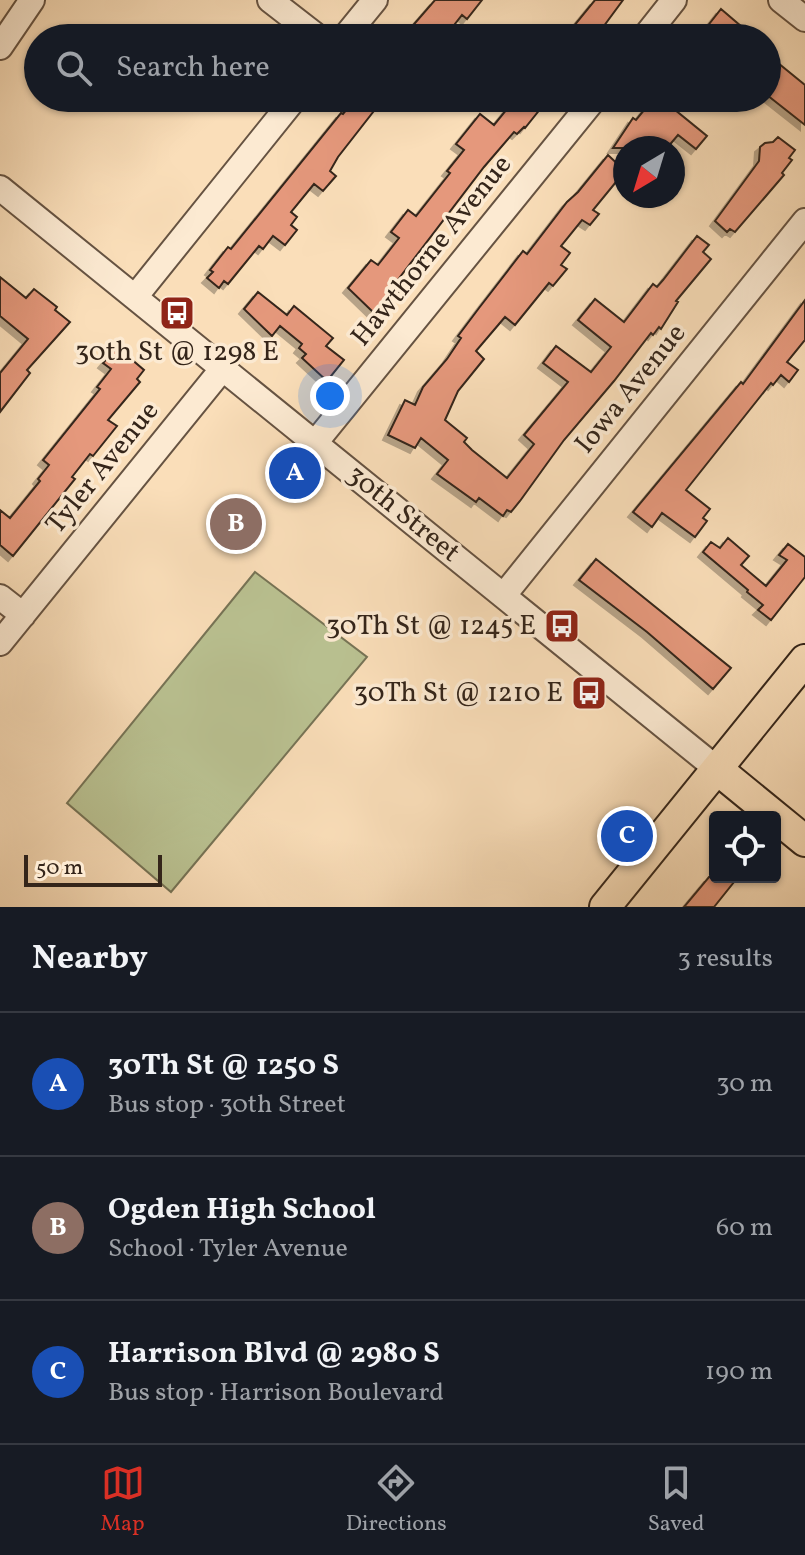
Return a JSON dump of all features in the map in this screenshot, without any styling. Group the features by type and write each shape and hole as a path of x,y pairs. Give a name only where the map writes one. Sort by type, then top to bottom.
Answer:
{"main road":[{"path":"605,907 805,660"},
{"name":"30th Street","path":"717,769 805,841"}],"street":[{"path":"0,47 32,0"},
{"path":"270,0 301,24"},
{"path":"355,24 375,0"},
{"path":"655,24 674,0"},
{"path":"781,0 805,19"},
{"path":"135,297 284,112"},
{"name":"Hawthorne Avenue","path":"315,443 584,112"},
{"name":"30th Street","path":"0,188 717,769"},
{"name":"Iowa Avenue","path":"504,595 805,221"},
{"name":"Tyler Avenue","path":"0,643 223,368"},
{"path":"0,597 23,615"}],"green space":[{"path":"255,572 367,657 171,892 67,803"}],"building":[{"path":"435,0 482,0 467,19 462,15 455,24 414,24"},
{"path":"595,0 623,0 605,24 575,24"},
{"path":"721,9 738,24 709,24"},
{"path":"781,65 805,85 805,125 781,106"},
{"path":"373,112 338,157 330,171 336,176 323,191 314,184 291,212 297,217 291,225 297,230 285,245 273,236 263,249 259,246 228,284 224,281 219,288 207,278 213,272 210,270 343,114"},
{"path":"505,112 538,112 525,128 517,134 514,132 484,167 397,281 404,286 384,309 381,305 374,313 348,288 371,260 378,265 399,238 391,232 408,210 416,216 450,173 447,171 464,150 456,144 480,114 494,125"},
{"path":"643,112 678,112 707,136 696,149 685,140 685,136 621,136 633,118 636,120"},
{"path":"778,137 795,150 782,173 784,175 735,232 730,229 727,232 715,221 759,161 760,147"},
{"path":"608,155 613,160 613,186 593,210 599,214 590,225 582,220 561,246 570,253 561,265 567,269 553,286 549,283 515,325 505,317 476,351 484,359 458,391 445,420 467,438 464,442 472,450 507,478 534,444 524,435 568,382 543,363 556,346 591,372 611,347 578,320 595,299 624,322 653,284 657,287 663,280 697,236 709,245 703,252 711,259 676,301 661,329 659,327 653,335 651,333 564,440 520,501 503,516 479,498 476,502 437,474 448,460 421,438 415,448 388,435 405,400 415,405 423,387 461,338 458,336 523,251 527,254"},
{"path":"0,277 26,298 34,289 70,322 27,370 30,373 0,412 0,373 28,339 0,316"},
{"path":"258,292 287,315 294,306 333,338 326,346 344,360 327,381 302,358 306,354 299,348 302,344 280,326 272,336 244,309"},
{"path":"805,300 805,340 787,362 798,370 789,382 781,375 773,385 771,383 686,490 710,509 703,518 707,521 695,537 662,513 652,527 633,512 741,382 743,384"},
{"path":"117,347 144,370 137,379 140,382 108,420 117,426 93,456 90,454 72,477 75,479 13,556 0,545 0,510 10,518 40,481 38,479 49,465 43,460 100,389 97,387 111,369 103,363"},
{"path":"728,538 749,556 741,565 766,586 787,560 779,555 788,544 805,557 805,577 771,620 758,610 763,605 748,590 703,552 711,542 720,548"},
{"path":"596,559 731,668 713,689 647,632 579,580"},
{"path":"709,877 709,883 733,883 714,907 684,907"}],"place":[{"name":"30th St @ 1298 E","path":"177,313"},
{"name":"30Th St @ 1250 S","path":"295,473"},
{"name":"Ogden High School","path":"236,524"},
{"name":"30Th St @ 1245 E","path":"562,626"},
{"name":"30Th St @ 1210 E","path":"589,693"},
{"name":"Harrison Blvd @ 2980 S","path":"627,836"}]}
